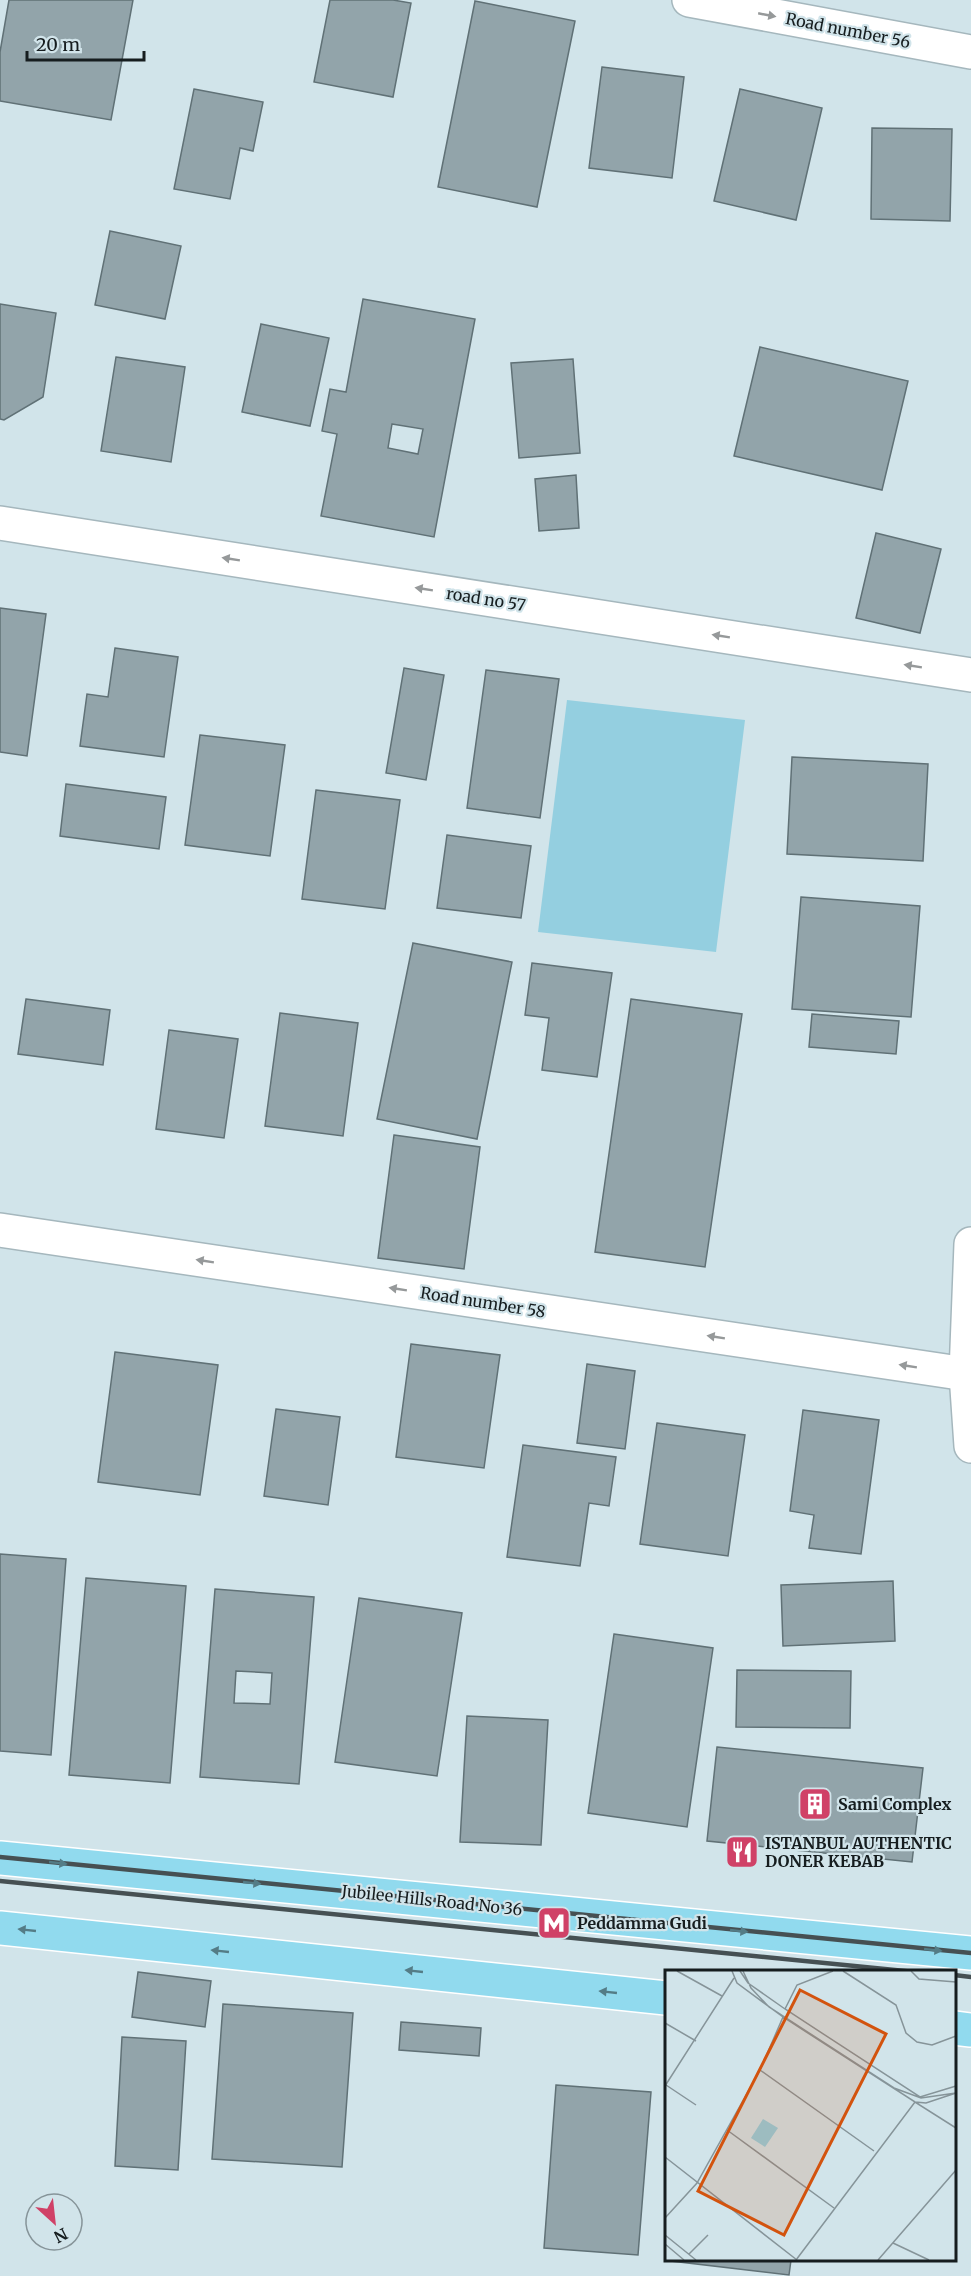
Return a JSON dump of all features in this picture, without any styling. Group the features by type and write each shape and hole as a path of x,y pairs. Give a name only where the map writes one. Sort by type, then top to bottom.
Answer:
{"main road":[{"name":"Jubilee Hills Road No 36","path":"0,1858 971,1953"},
{"path":"0,1928 665,1998"},
{"path":"956,2028 971,2030"}],"street":[{"name":"Road number 56","path":"689,0 971,52"},
{"name":"road no 57","path":"0,523 971,675"},
{"name":"Road number 58","path":"0,1230 966,1374"},
{"path":"971,1244 966,1374 971,1446"}],"shaded area":[{"path":"567,700 745,720 716,952 538,932"}],"building":[{"path":"9,0 133,0 111,120 0,101 0,52"},
{"path":"330,0 393,0 411,3 393,97 314,82"},
{"path":"475,1 575,21 537,207 438,187"},
{"path":"602,67 684,77 672,178 589,168"},
{"path":"194,89 263,102 253,151 240,148 230,199 174,189"},
{"path":"740,89 822,108 796,220 714,201"},
{"path":"872,128 952,129 950,221 871,219"},
{"path":"110,231 181,246 165,319 95,305"},
{"path":"363,299 475,319 434,537 321,516 337,434 322,431 330,389 346,392","holes":["392,424 423,429 418,454 388,448"]},
{"path":"0,304 56,313 43,397 4,420 0,419"},
{"path":"261,324 329,338 310,426 242,412"},
{"path":"760,347 908,381 882,490 734,456"},
{"path":"116,357 185,367 171,462 101,451"},
{"path":"573,359 580,453 519,458 511,363"},
{"path":"576,475 579,528 539,531 535,479"},
{"path":"876,533 941,549 920,633 856,618"},
{"path":"0,608 46,614 27,756 0,752"},
{"path":"115,648 178,657 164,757 80,746 87,694 108,697"},
{"path":"404,668 444,675 426,780 386,773"},
{"path":"486,670 559,679 540,818 467,808"},
{"path":"200,735 285,745 270,856 185,845"},
{"path":"792,757 928,764 923,861 787,854"},
{"path":"66,784 166,797 159,849 60,836"},
{"path":"316,790 400,800 385,909 302,899"},
{"path":"447,835 531,846 521,918 437,908"},
{"path":"801,897 920,906 911,1017 792,1009"},
{"path":"413,943 512,962 477,1139 377,1119"},
{"path":"532,963 612,973 597,1077 542,1070 549,1018 525,1015"},
{"path":"26,999 110,1010 103,1065 18,1054"},
{"path":"631,999 742,1014 705,1267 595,1252"},
{"path":"280,1013 358,1023 343,1136 265,1126"},
{"path":"812,1014 899,1021 896,1054 809,1047"},
{"path":"169,1030 238,1039 224,1138 156,1129"},
{"path":"394,1135 480,1147 464,1269 378,1258"},
{"path":"411,1344 500,1355 484,1468 396,1457"},
{"path":"115,1352 218,1365 200,1495 98,1482"},
{"path":"587,1364 635,1371 625,1449 577,1443"},
{"path":"276,1409 340,1417 328,1505 264,1496"},
{"path":"803,1410 879,1420 861,1554 809,1548 814,1515 790,1511"},
{"path":"657,1423 745,1435 728,1556 640,1544"},
{"path":"523,1445 616,1457 609,1506 589,1503 580,1566 507,1557"},
{"path":"0,1554 66,1559 51,1755 0,1751"},
{"path":"86,1578 186,1586 170,1783 69,1775"},
{"path":"893,1581 895,1641 783,1646 781,1585"},
{"path":"215,1589 314,1597 299,1784 200,1777","holes":["236,1671 272,1673 270,1704 234,1703"]},
{"path":"359,1598 462,1613 437,1776 335,1762"},
{"path":"614,1634 713,1648 687,1827 588,1813"},
{"path":"737,1670 851,1671 850,1728 736,1727"},
{"path":"467,1716 548,1720 541,1845 460,1842"},
{"name":"Sami Complex","path":"717,1747 923,1768 912,1862 707,1841"},
{"path":"138,1972 211,1981 205,2027 132,2017"},
{"path":"223,2004 353,2013 342,2167 212,2159"},
{"path":"401,2022 481,2028 479,2056 399,2050"},
{"path":"122,2037 186,2041 178,2170 115,2166"},
{"path":"556,2085 651,2092 638,2255 544,2248"},
{"path":"671,2261 791,2261 789,2275"}],"railway":[{"path":"0,1857 971,1953"},
{"path":"0,1881 895,1970"},
{"path":"956,1975 971,1977"}],"place":[{"name":"Sami Complex","path":"815,1804"},
{"name":"ISTANBUL AUTHENTIC DONER KEBAB","path":"742,1852"},
{"name":"Peddamma Gudi","path":"554,1923"}]}
